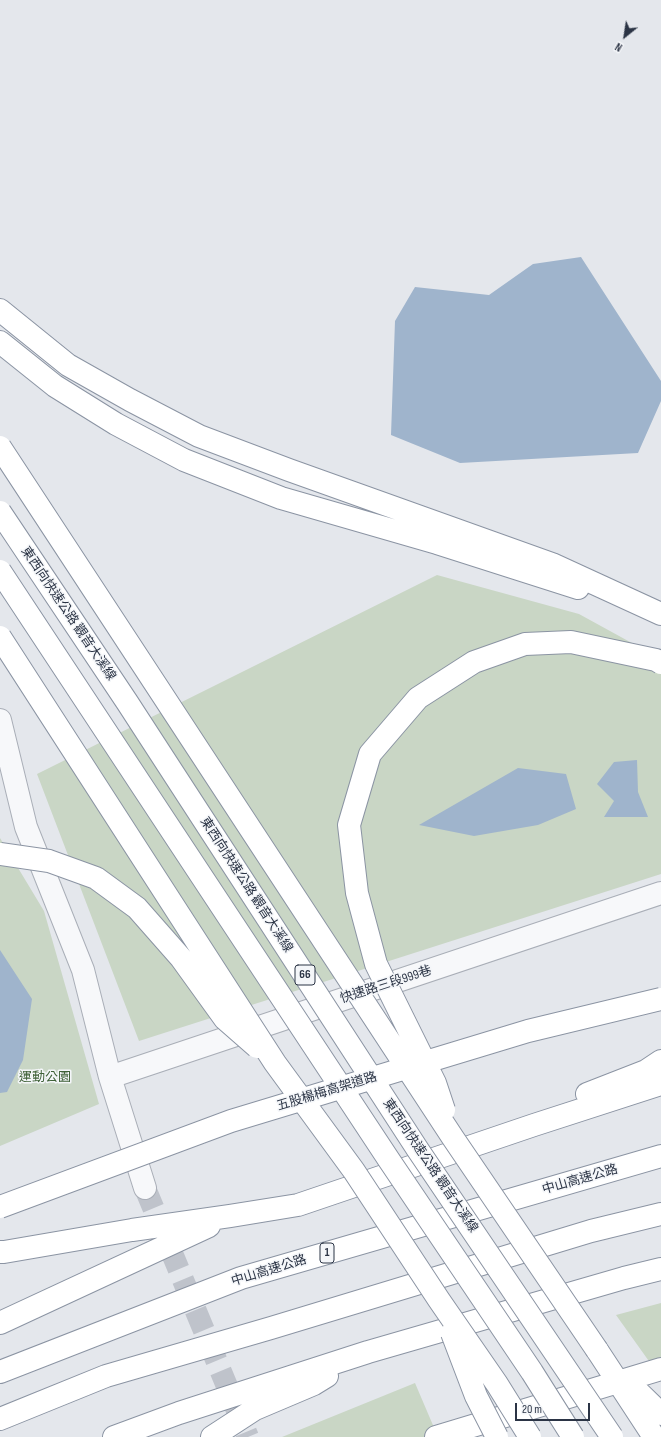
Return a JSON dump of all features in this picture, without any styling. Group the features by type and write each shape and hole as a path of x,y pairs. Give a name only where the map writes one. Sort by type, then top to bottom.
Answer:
{"highway":[{"path":"0,310 68,365 130,400 199,436 289,470 552,564 661,615"},
{"path":"0,342 55,386 116,424 184,460 281,498 437,543 661,615"},
{"path":"0,447 453,1138 654,1437"},
{"name":"東西向快速公路 觀音大溪線","path":"0,512 131,708 418,1150 612,1437"},
{"name":"66","path":"0,571 388,1160 532,1372 573,1437"},
{"path":"0,637 276,1063 354,1171 439,1300 497,1384 530,1437"},
{"path":"453,1138 435,1083 376,964 357,893 348,825 370,754 418,698 474,662 525,644 571,642 656,660 661,663"},
{"path":"0,854 49,861 96,878 137,908 181,958 225,1019 276,1063"},
{"name":"五股楊梅高架道路","path":"0,1207 231,1121 528,1031 661,1000"},
{"path":"534,1125 590,1092 646,1071 661,1061"},
{"path":"2,1252 132,1230 298,1205 534,1125 661,1084"},
{"name":"中山高速公路","path":"0,1372 241,1278 661,1156"},
{"path":"0,1419 106,1376 271,1328 591,1231 661,1214"},
{"path":"0,1322 230,1216"},
{"path":"114,1437 179,1413 368,1352 661,1269"},
{"path":"439,1300 476,1396 497,1437"},
{"path":"596,1350 661,1414"},
{"path":"212,1437 255,1410 314,1384 368,1352"},
{"path":"436,1437 661,1369"}],"street":[{"path":"0,720 26,827 82,970 110,1077 145,1188"},
{"path":"0,783 26,827"},
{"name":"快速路三段999巷","path":"110,1077 661,893"}],"green space":[{"path":"437,575 579,614 661,659 661,874 139,1041 37,774"},
{"name":"運動公園","path":"0,838 44,911 99,1104 0,1146"},
{"path":"661,1303 661,1378 616,1315"},
{"path":"415,1383 438,1437 282,1437"}],"water":[{"path":"581,257 661,381 661,401 638,453 460,463 391,435 395,321 415,287 489,295 533,264"},
{"path":"637,760 638,792 648,817 604,817 614,801 597,784 614,762"},
{"path":"518,768 566,774 576,809 538,825 474,836 419,825"},
{"path":"0,950 32,999 23,1060 7,1092 0,1093"}],"tunnel":[{"path":"145,1188 248,1437"}]}
